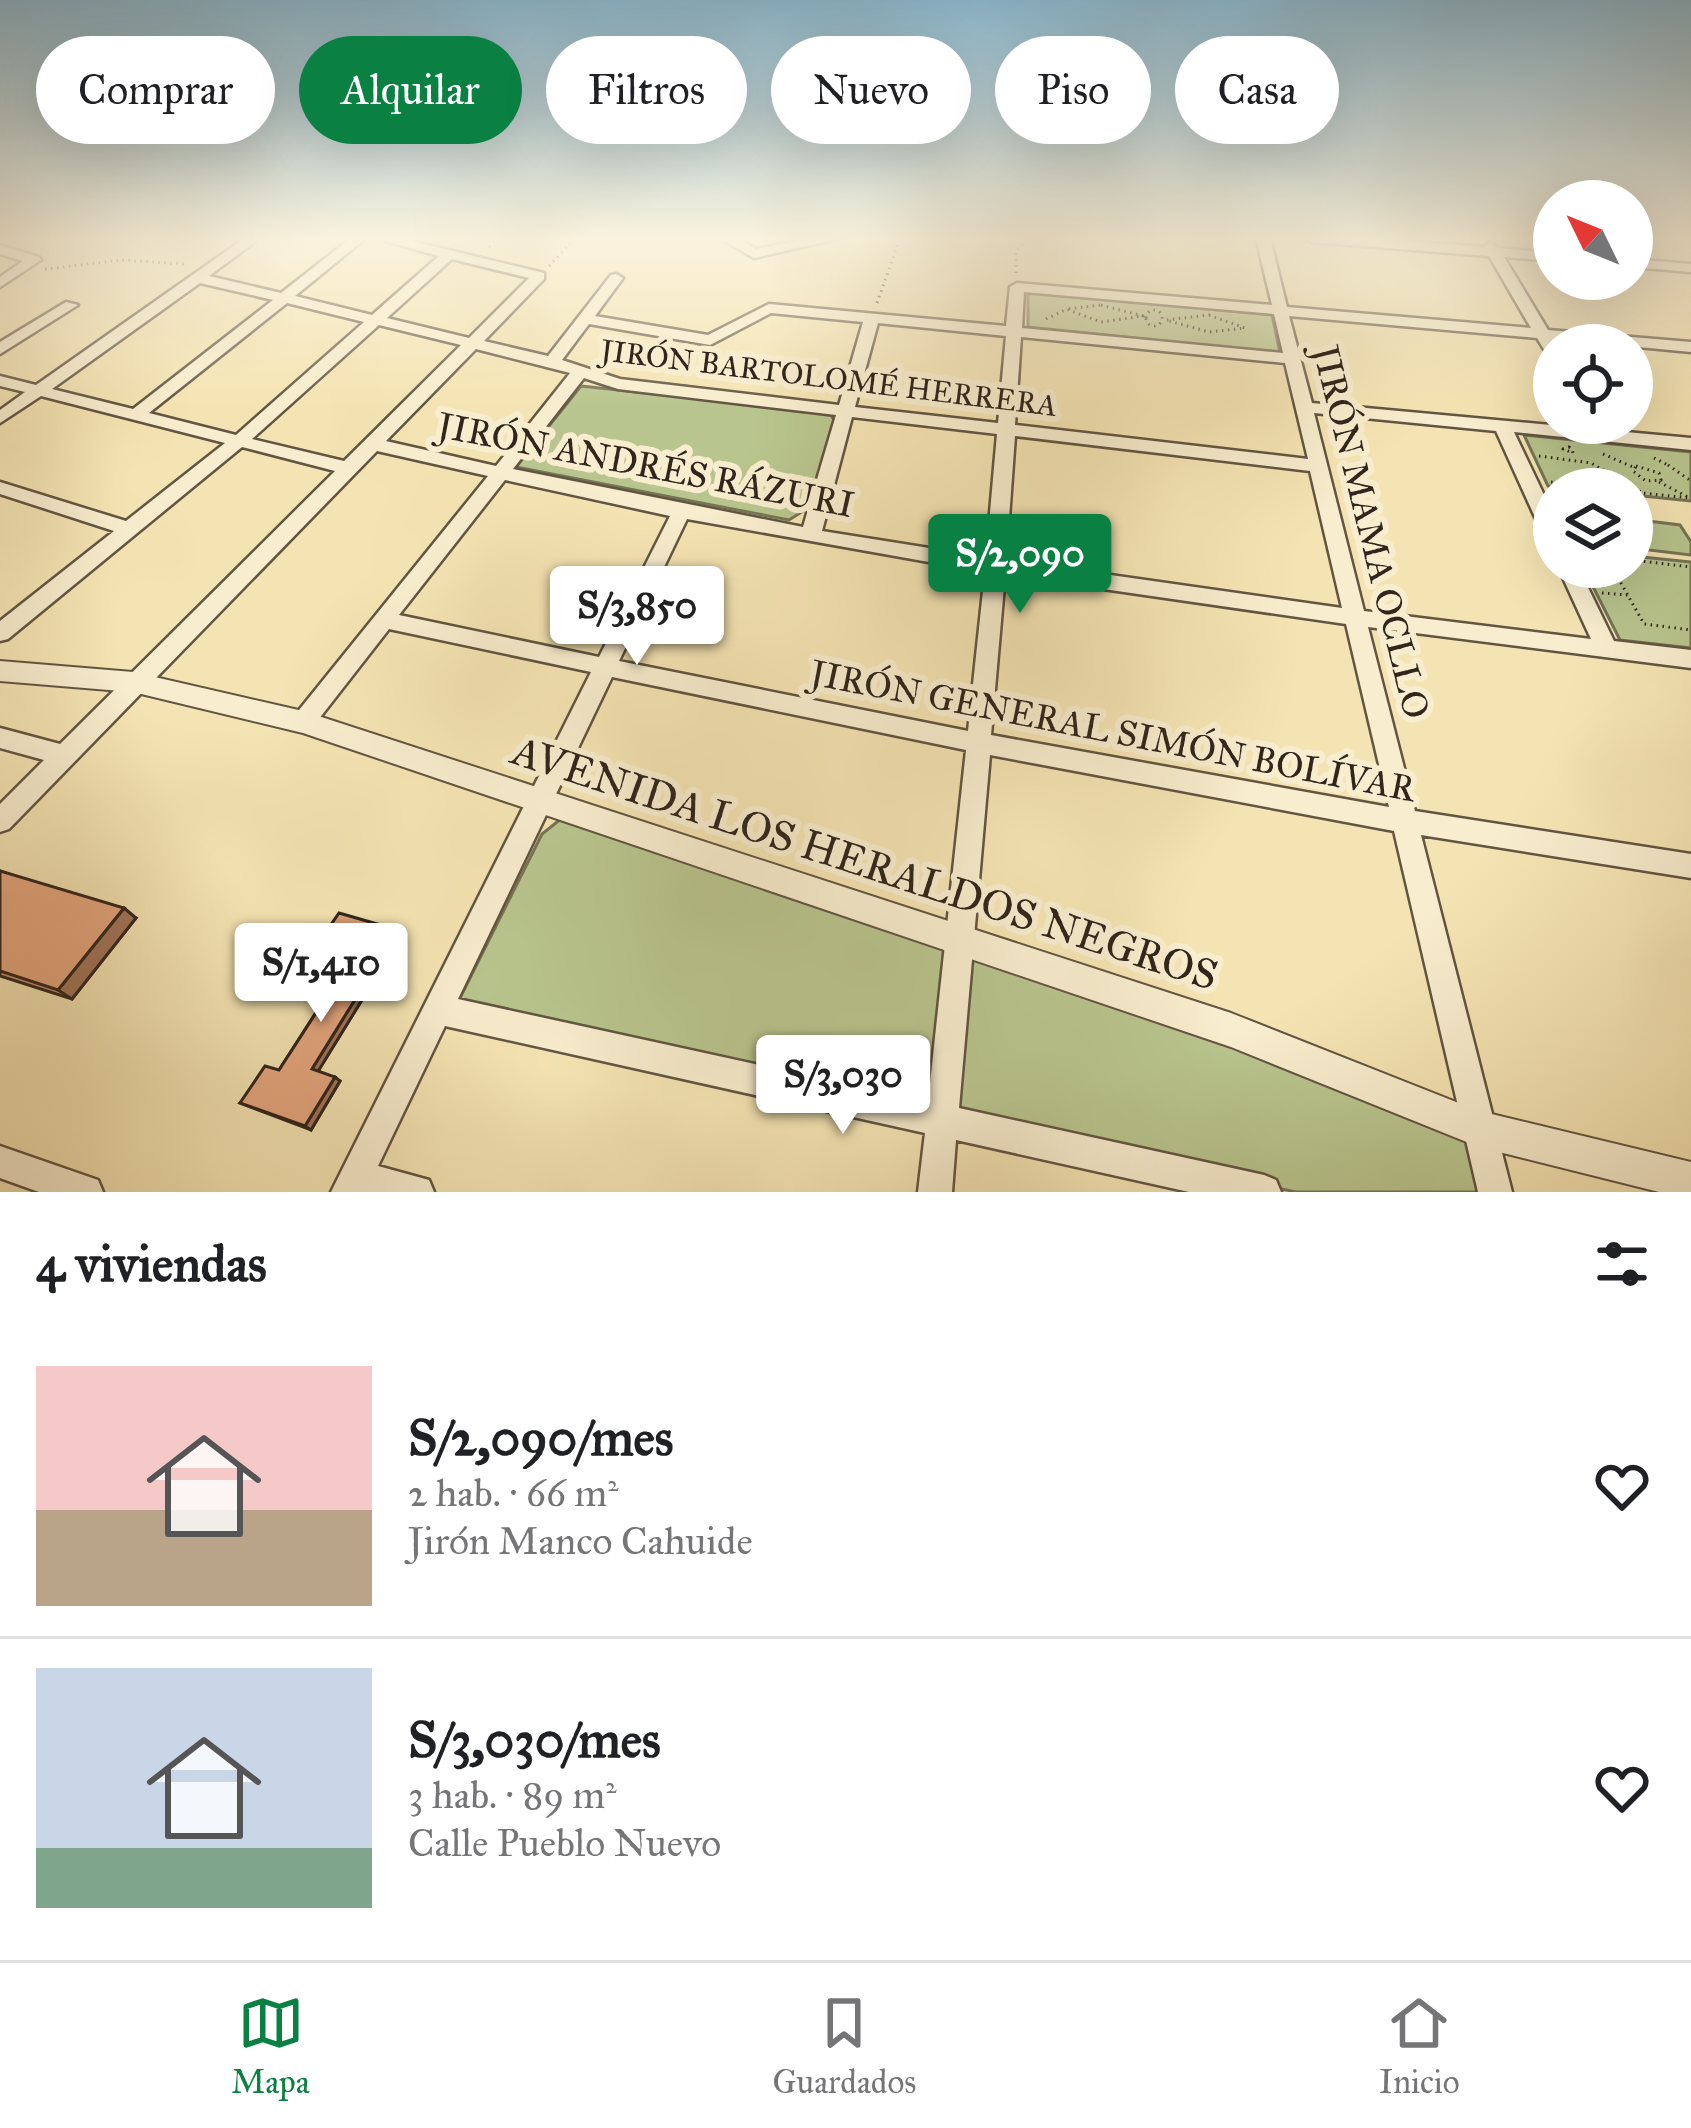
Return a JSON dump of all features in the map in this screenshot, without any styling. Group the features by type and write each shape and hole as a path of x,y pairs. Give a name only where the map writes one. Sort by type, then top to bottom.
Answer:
{"street":[{"path":"0,418 177,294"},
{"name":"JIRÓN BARTOLOMÉ HERRERA","path":"265,294 551,362 618,384 1318,466"},
{"path":"139,413 290,294"},
{"path":"0,633 240,440 405,294"},
{"path":"0,821 521,294"},
{"path":"551,362 604,294"},
{"path":"934,1192 996,565 1016,294"},
{"path":"1089,294 1533,335"},
{"name":"JIRÓN MAMA OCLLO","path":"1276,294 1495,1192"},
{"path":"1519,294 1537,324"},
{"path":"0,349 70,305"},
{"path":"585,320 699,341 719,338 769,308 1292,359"},
{"path":"811,533 872,316"},
{"path":"1653,344 1691,347"},
{"path":"303,722 580,372"},
{"path":"0,381 347,468"},
{"path":"1304,407 1533,430"},
{"path":"1503,427 1533,492"},
{"path":"1653,441 1691,444"},
{"name":"JIRÓN ANDRÉS RÁZURI","path":"372,444 682,512 996,565 1355,619 1691,659"},
{"path":"0,488 129,529"},
{"path":"417,1192 351,1185 682,512"},
{"path":"1578,588 1606,649"},
{"name":"JIRÓN GENERAL SIMÓN BOLÍVAR","path":"383,620 979,746 1406,825 1691,866"},
{"name":"AVENIDA LOS HERALDOS NEGROS","path":"0,670 133,682 303,722 1231,1030 1479,1130 1691,1181"},
{"path":"0,738 62,755"},
{"path":"437,1010 942,1124 1145,1180 1264,1192"},
{"path":"0,1162 86,1192"}],"path":[{"path":"872,316 880,294"},
{"path":"1072,298 1159,307"},
{"path":"1058,327 1035,325 1066,309 1101,305 1143,316 1153,324 1166,320 1209,315 1245,328 1209,332 1166,320 1157,313 1143,316 1101,322 1066,309"},
{"path":"1180,309 1223,313"},
{"path":"1603,444 1610,456 1635,467 1674,471"},
{"path":"1666,452 1665,460 1674,471 1691,482"},
{"path":"1544,468 1538,456 1571,456 1602,468"},
{"path":"1571,456 1581,468"},
{"path":"1598,466 1610,456"},
{"path":"1658,482 1659,473"},
{"path":"1653,480 1691,498"},
{"path":"1653,494 1691,498"},
{"path":"1653,563 1690,568"},
{"path":"1624,588 1644,624 1691,630"},
{"path":"1600,592 1628,595"}],"green space":[{"path":"1028,294 1272,315 1280,353 1028,327"},
{"path":"581,386 830,413 835,422 808,508 789,520 516,467"},
{"path":"1524,435 1533,436 1533,444 1612,444 1691,452 1691,501 1653,497 1653,468 1540,468"},
{"path":"1653,522 1680,525 1691,542 1691,555 1653,550"},
{"path":"1653,558 1691,562 1691,648 1620,640 1594,588 1653,588"},
{"path":"562,818 953,945 937,1116 455,1008 542,834"},
{"path":"969,950 1113,996 1465,1134 1480,1192 1296,1192 953,1120"}],"building":[{"path":"0,871 124,908 58,990 0,971"},
{"path":"339,913 398,930 312,1069 335,1077 305,1126 240,1103 265,1066 279,1070 349,962 341,959 345,953 317,945"}]}
